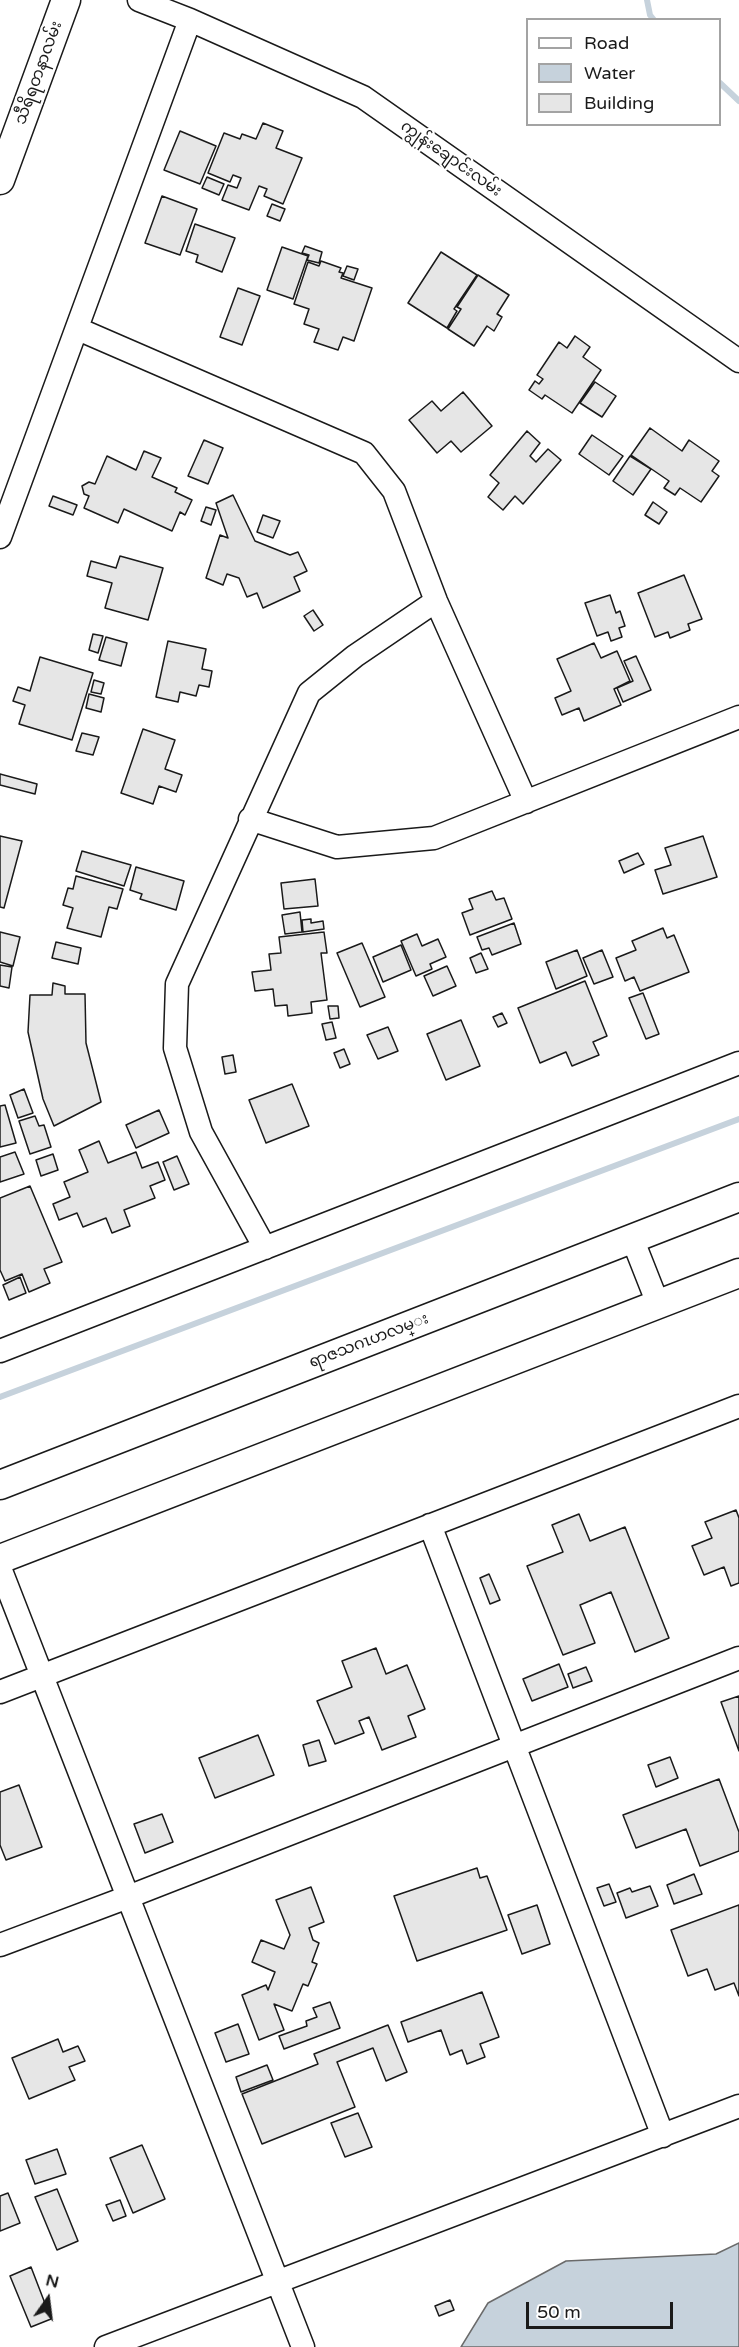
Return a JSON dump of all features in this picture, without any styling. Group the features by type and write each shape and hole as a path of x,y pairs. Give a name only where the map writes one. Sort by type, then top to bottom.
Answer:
{"main road":[{"name":"သီရိရတနာလမ်း","path":"0,180 66,0"},
{"name":"ရာဇသဂၤဟလမ္း","path":"0,1485 739,1197"},
{"path":"0,1559 739,1273"}],"street":[{"name":"ကျွန်းချောင်းလမ်း","path":"139,0 190,20 363,97 739,361"},
{"path":"0,537 190,20"},
{"path":"78,329 364,453 394,491 436,601 526,802"},
{"path":"265,1248 201,1132 175,1048 177,984 309,693 355,656 436,601"},
{"path":"250,819 337,847 434,838 739,717"},
{"path":"0,1351 739,1063"},
{"path":"633,1238 658,1304"},
{"path":"0,1692 739,1406"},
{"path":"430,1525 663,2136"},
{"path":"0,1568 303,2347"},
{"path":"0,1945 739,1658"},
{"path":"106,2347 739,2106"}],"water":[{"path":"739,2243 739,2347 461,2347 488,2303 566,2261 716,2254"}],"building":[{"path":"263,123 283,131 276,148 302,158 283,204 264,196 267,189 259,186 249,210 222,200 228,185 237,188 241,178 233,175 230,182 208,173 224,133 240,139 242,134 256,139"},
{"path":"180,131 216,146 200,184 164,170"},
{"path":"207,177 224,184 219,195 202,188"},
{"path":"162,196 197,209 180,255 145,243"},
{"path":"272,204 285,209 280,221 267,216"},
{"path":"195,224 235,238 222,272 196,262 198,255 186,251"},
{"path":"305,246 322,252 319,263 307,260 309,255 302,253"},
{"path":"282,247 308,256 293,299 267,290"},
{"path":"441,252 477,275 454,309 457,311 447,328 408,303"},
{"path":"321,261 341,268 339,272 343,273 341,278 372,288 354,341 343,337 338,350 314,342 319,329 304,324 309,309 294,304 308,262 319,266"},
{"path":"347,266 358,269 354,280 343,276"},
{"path":"478,275 509,295 497,314 502,317 494,331 487,326 474,346 448,329 461,309 457,307"},
{"path":"238,288 260,296 242,345 220,337"},
{"path":"575,336 590,347 583,357 601,370 572,413 545,395 542,399 529,390 535,381 539,384 543,379 537,375 559,342 567,348"},
{"path":"595,382 616,396 602,417 580,403"},
{"path":"463,392 492,426 461,452 451,441 437,453 409,420 432,401 441,411"},
{"path":"650,428 682,451 689,440 719,461 712,471 719,476 701,502 680,488 675,495 664,488 669,481 631,455"},
{"path":"527,431 540,443 530,456 536,462 548,449 561,460 523,504 515,496 503,510 488,497 499,483 490,475"},
{"path":"592,435 623,456 609,475 579,454"},
{"path":"204,440 223,448 208,484 188,476"},
{"path":"144,451 161,458 152,477 177,488 175,492 192,500 185,515 180,512 172,531 124,509 118,523 84,508 89,496 84,494 82,486 89,482 95,484 107,456 136,470"},
{"path":"630,456 651,469 633,495 613,481"},
{"path":"233,495 255,541 290,555 298,552 307,571 294,577 300,591 263,608 257,593 247,597 239,578 227,574 223,585 206,578 220,535 228,538 216,503"},
{"path":"53,496 77,505 73,515 49,506"},
{"path":"653,502 667,512 659,524 645,515"},
{"path":"206,507 216,510 211,525 201,521"},
{"path":"263,515 280,521 273,538 257,532"},
{"path":"120,556 163,568 148,620 105,608 112,583 87,576 91,561 116,568"},
{"path":"684,575 702,619 688,624 690,630 670,638 668,632 655,637 638,593"},
{"path":"610,595 616,613 620,611 625,626 619,628 622,637 611,641 608,632 597,636 585,603"},
{"path":"313,610 323,625 314,631 304,616"},
{"path":"93,634 103,636 98,653 89,650"},
{"path":"106,637 127,643 121,666 99,660"},
{"path":"168,641 206,649 202,669 212,671 209,687 199,685 196,696 180,692 178,702 156,697"},
{"path":"594,643 601,658 617,651 630,681 614,689 621,705 584,721 579,708 562,715 555,698 571,691 557,659"},
{"path":"636,656 651,690 623,702 617,688 633,681 624,661"},
{"path":"40,657 93,673 72,740 19,724 25,705 13,701 18,687 30,691"},
{"path":"94,680 104,683 101,694 91,692"},
{"path":"89,694 104,698 101,712 86,708"},
{"path":"143,729 175,740 165,769 182,775 176,792 159,786 153,804 121,793"},
{"path":"82,733 99,737 93,755 76,751"},
{"path":"0,774 37,784 35,794 0,785"},
{"path":"0,836 22,841 4,908 0,907"},
{"path":"703,836 717,877 663,894 655,870 671,865 665,848"},
{"path":"82,851 131,865 124,886 76,871"},
{"path":"638,853 644,864 624,873 619,861"},
{"path":"136,867 184,881 176,910 140,899 142,894 130,890"},
{"path":"76,876 123,889 117,909 109,907 101,937 67,928 73,908 63,905 68,888 73,889"},
{"path":"315,879 318,906 284,909 281,883"},
{"path":"492,891 496,900 504,898 512,919 470,935 462,913 473,909 469,899"},
{"path":"300,912 302,932 285,934 282,915"},
{"path":"311,919 311,923 323,921 324,929 303,932 302,920"},
{"path":"514,923 521,944 492,955 489,948 482,950 477,937"},
{"path":"663,928 667,938 674,935 689,972 640,991 634,977 625,981 616,958 636,950 632,941"},
{"path":"0,932 20,937 13,966 0,962"},
{"path":"324,932 327,953 321,953 327,1000 311,1002 312,1013 288,1016 287,1005 275,1006 273,989 255,991 252,972 271,970 269,954 281,953 279,937"},
{"path":"417,934 422,946 438,939 446,957 430,964 432,969 416,976 401,941"},
{"path":"56,942 81,948 78,964 52,958"},
{"path":"362,943 385,997 360,1007 337,953"},
{"path":"401,945 411,970 383,982 373,957"},
{"path":"577,950 587,976 556,989 546,962"},
{"path":"602,950 613,977 594,984 583,958"},
{"path":"481,953 488,969 476,973 470,958"},
{"path":"0,965 12,967 9,988 0,986"},
{"path":"447,966 456,986 433,996 424,976"},
{"path":"585,981 607,1036 593,1042 599,1055 572,1066 566,1052 540,1063 518,1008"},
{"path":"53,983 65,986 65,994 85,994 86,1043 101,1102 54,1126 43,1099 28,1032 30,995 52,995"},
{"path":"643,993 659,1034 646,1039 629,998"},
{"path":"328,1006 338,1006 339,1018 330,1019"},
{"path":"502,1013 507,1023 498,1027 493,1017"},
{"path":"461,1020 480,1066 446,1080 427,1034"},
{"path":"332,1022 336,1038 326,1040 322,1024"},
{"path":"388,1027 398,1051 378,1059 367,1035"},
{"path":"344,1049 350,1064 340,1068 334,1053"},
{"path":"233,1055 236,1072 225,1074 222,1057"},
{"path":"292,1084 309,1126 266,1143 249,1100"},
{"path":"24,1089 33,1113 18,1118 10,1095"},
{"path":"5,1105 16,1143 0,1147 0,1106"},
{"path":"159,1110 169,1133 136,1148 126,1125"},
{"path":"35,1116 39,1126 44,1125 51,1147 30,1154 19,1121"},
{"path":"99,1141 108,1163 136,1152 142,1168 158,1162 165,1180 150,1186 155,1198 124,1210 130,1226 112,1233 106,1218 83,1227 77,1213 59,1220 53,1204 70,1197 64,1182 88,1172 79,1150"},
{"path":"15,1152 24,1174 0,1182 0,1157"},
{"path":"53,1154 58,1170 41,1176 36,1160"},
{"path":"177,1156 189,1184 174,1190 163,1162"},
{"path":"30,1186 62,1262 44,1269 50,1283 29,1292 22,1274 5,1281 0,1270 0,1198"},
{"path":"20,1277 26,1293 9,1300 3,1285"},
{"path":"736,1510 739,1518 739,1583 731,1586 724,1567 704,1575 692,1546 712,1538 705,1522"},
{"path":"579,1514 590,1541 625,1527 669,1638 635,1652 611,1592 580,1605 595,1643 563,1655 527,1566 563,1552 552,1525"},
{"path":"489,1574 500,1600 490,1604 480,1578"},
{"path":"376,1648 386,1674 407,1665 425,1709 408,1716 416,1737 382,1750 369,1717 359,1721 364,1733 335,1744 317,1701 352,1687 342,1661"},
{"path":"559,1664 568,1687 532,1701 523,1679"},
{"path":"586,1667 592,1681 573,1688 568,1674"},
{"path":"739,1696 739,1751 721,1702"},
{"path":"258,1735 274,1775 215,1798 199,1758"},
{"path":"319,1740 326,1761 309,1766 303,1745"},
{"path":"670,1757 678,1778 656,1787 648,1765"},
{"path":"719,1779 739,1832 739,1851 700,1866 686,1829 636,1848 623,1815"},
{"path":"19,1785 42,1847 6,1860 0,1845 0,1792"},
{"path":"162,1814 173,1842 145,1853 134,1824"},
{"path":"477,1868 480,1878 487,1876 507,1930 417,1961 394,1896"},
{"path":"694,1874 702,1894 674,1904 667,1885"},
{"path":"609,1884 616,1902 604,1906 597,1888"},
{"path":"650,1886 658,1906 626,1918 617,1893 630,1888 632,1892"},
{"path":"311,1887 324,1922 309,1928 313,1940 319,1943 312,1962 317,1964 308,1986 303,1984 292,2011 274,2004 284,2030 259,2040 242,1995 266,1985 268,1990 275,1972 252,1962 261,1940 284,1949 290,1935 276,1900"},
{"path":"537,1905 550,1944 522,1954 508,1915"},
{"path":"739,1905 739,1996 734,1983 715,1990 707,1969 688,1976 671,1930"},
{"path":"482,1992 499,2037 480,2044 485,2057 467,2064 462,2050 450,2055 441,2030 408,2042 401,2022"},
{"path":"330,2002 340,2028 284,2049 279,2036 307,2026 306,2021 317,2017 313,2008"},
{"path":"238,2024 249,2054 226,2062 215,2033"},
{"path":"388,2025 407,2072 386,2081 373,2048 337,2062 355,2107 262,2144 242,2094 318,2064 314,2054"},
{"path":"58,2039 63,2052 78,2046 85,2061 69,2067 75,2080 29,2099 12,2058"},
{"path":"267,2065 273,2080 241,2092 236,2077"},
{"path":"358,2113 372,2147 345,2157 331,2123"},
{"path":"142,2145 165,2199 133,2213 110,2158"},
{"path":"57,2149 66,2174 35,2184 26,2160"},
{"path":"57,2189 78,2241 57,2250 35,2197"},
{"path":"8,2193 20,2223 0,2231 0,2196"},
{"path":"120,2200 126,2216 113,2221 106,2205"},
{"path":"31,2267 51,2319 31,2327 10,2276"},
{"path":"450,2300 454,2310 439,2316 435,2306"}],"waterway":[{"path":"647,0 652,18"},
{"path":"721,84 739,101"},
{"path":"0,1397 739,1119"}]}
